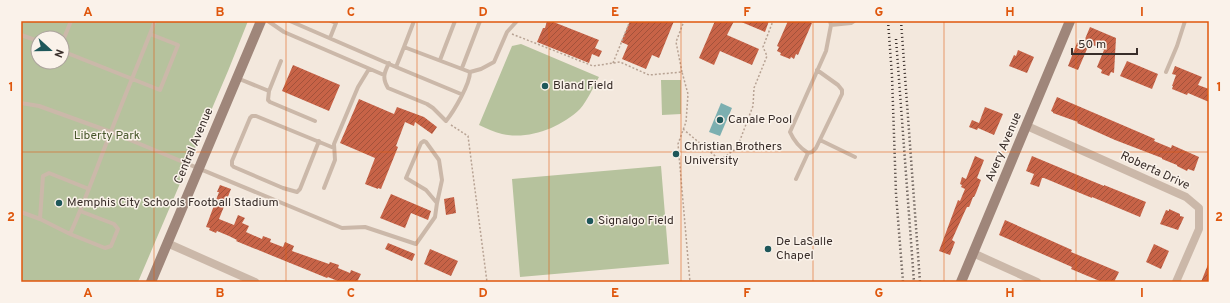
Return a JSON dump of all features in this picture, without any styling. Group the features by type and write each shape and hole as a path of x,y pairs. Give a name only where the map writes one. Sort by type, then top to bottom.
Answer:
{"main road":[{"name":"Central Avenue","path":"151,282 261,21"},
{"name":"Avery Avenue","path":"961,282 1070,21"}],"street":[{"name":"Roberta Drive","path":"1027,126 1186,198 1199,208 1199,229 1176,282"},
{"path":"167,243 255,282"},
{"path":"973,253 1037,282"}],"lane":[{"path":"70,234 155,21"},
{"path":"268,21 284,32 384,75"},
{"path":"290,21 461,94"},
{"path":"330,38 336,23 331,21"},
{"path":"396,67 414,21"},
{"path":"440,60 455,21"},
{"path":"462,68 480,21"},
{"path":"404,47 470,72 481,69 494,62 507,32 517,21"},
{"path":"808,153 792,138 790,132 826,51 831,23 851,23 854,21"},
{"path":"1166,72 1177,46 1185,21"},
{"path":"70,54 160,90 178,45 150,34"},
{"path":"281,61 269,91 268,96 270,102 315,121"},
{"path":"389,63 384,75 388,88 427,104 446,121 454,111 461,94 469,81 470,72"},
{"path":"324,188 335,160 334,144 358,87 369,69"},
{"path":"796,179 808,153 812,152 816,148 842,94 842,90 838,85 817,70"},
{"path":"237,78 269,91"},
{"path":"21,102 39,106 111,132 342,228 365,227 416,244 435,217 442,180 439,160 424,141 421,143 406,178 426,190 437,203"},
{"path":"319,141 300,189 297,192 232,165 232,161 252,116 319,141 334,148"},
{"path":"820,140 856,157"},
{"path":"40,219 43,176 50,173 89,189"},
{"path":"21,212 106,248 111,246 118,229 114,224 80,211"}],"path":[{"path":"614,63 630,21"},
{"path":"684,21 676,42 688,94 686,122 678,144 690,282"},
{"path":"683,129 720,160 737,148 753,106 754,88 767,56 763,46 773,21"},
{"path":"507,32 593,66 620,62 649,75 682,72"},
{"path":"446,121 468,136 487,282"}],"green space":[{"name":"Liberty Park","path":"21,21 248,21 138,282 21,282"},
{"name":"Bland Field","path":"521,44 599,77 588,98 580,109 563,122 544,131 533,134 502,134 479,125 512,46"},
{"path":"661,80 681,80 681,114 662,115"},
{"name":"Signalgo Field","path":"661,166 669,264 520,277 512,179"}],"water":[{"name":"Canale Pool","path":"721,103 732,108 720,136 709,132"}],"building":[{"path":"547,21 551,21 599,40 595,48 602,51 599,57 592,54 589,63 537,42 543,28 545,28"},
{"path":"630,21 674,21 659,58 652,55 646,69 622,59 628,45 621,42"},
{"path":"715,21 734,21 727,35 759,49 752,65 720,51 714,65 699,58"},
{"path":"739,21 769,21 765,32"},
{"path":"788,21 807,21 812,23 798,55 796,54 794,59 780,55 781,53 777,51 779,47 777,46"},
{"path":"1090,27 1116,38 1114,73 1111,72 1109,76 1101,73 1102,70 1097,67 1104,50 1093,45 1087,49 1078,70 1068,66 1077,43 1085,39"},
{"path":"1018,50 1034,57 1027,73 1009,66"},
{"path":"1127,61 1158,74 1152,89 1120,76"},
{"path":"293,65 340,85 329,111 282,91"},
{"path":"1175,66 1202,77 1198,85 1209,89 1209,102 1188,93 1187,95 1172,89 1176,75 1172,74"},
{"path":"1057,97 1155,139 1154,141 1171,148 1172,145 1199,157 1194,171 1188,169 1187,171 1162,158 1115,140 1077,123 1078,122 1053,113 1051,111"},
{"path":"359,99 394,114 397,107 424,117 437,127 432,134 415,122 414,126 405,122 396,146 398,147 381,189 365,184 375,158 340,143"},
{"path":"985,107 1003,114 994,135 978,128 977,130 969,127 972,120 979,123"},
{"path":"975,156 984,160 977,178 981,180 952,240 955,242 950,255 939,251 958,200 960,201 965,189 961,187 962,185 960,184 962,177 966,179"},
{"path":"1032,156 1146,202 1140,217 1044,178 1042,178 1039,187 1030,184 1034,174 1026,171"},
{"path":"220,185 231,189 219,219 234,225 238,215 245,218 242,223 249,226 246,232 262,239 263,236 271,239 270,242 283,247 285,242 294,246 292,251 329,264 330,262 339,265 338,268 350,273 351,270 361,274 357,282 340,282 328,277 327,278 236,241 237,240 217,231 216,233 209,230 210,228 206,227 219,192 217,192"},
{"path":"391,194 431,211 428,220 411,213 405,228 380,218"},
{"path":"454,197 456,213 446,215 444,199"},
{"path":"1169,209 1184,217 1178,230 1160,224 1166,210 1169,211"},
{"path":"1005,220 1072,250 1071,252 1119,272 1114,282 1102,282 999,235"},
{"path":"388,243 415,254 412,261 385,249"},
{"path":"1154,244 1169,251 1161,269 1146,262"},
{"path":"430,249 458,261 451,276 424,264"},
{"path":"1209,262 1209,282 1201,282"}],"railway":[{"path":"888,21 892,76 896,194 903,282"},
{"path":"901,21 920,282"},
{"path":"896,39 914,282"}],"place":[{"name":"Bland Field","path":"545,86"},
{"name":"Canale Pool","path":"720,120"},
{"name":"Christian Brothers University","path":"676,154"},
{"name":"Memphis City Schools Football Stadium","path":"59,203"},
{"name":"Signalgo Field","path":"590,221"},
{"name":"De LaSalle Chapel","path":"768,249"}]}
